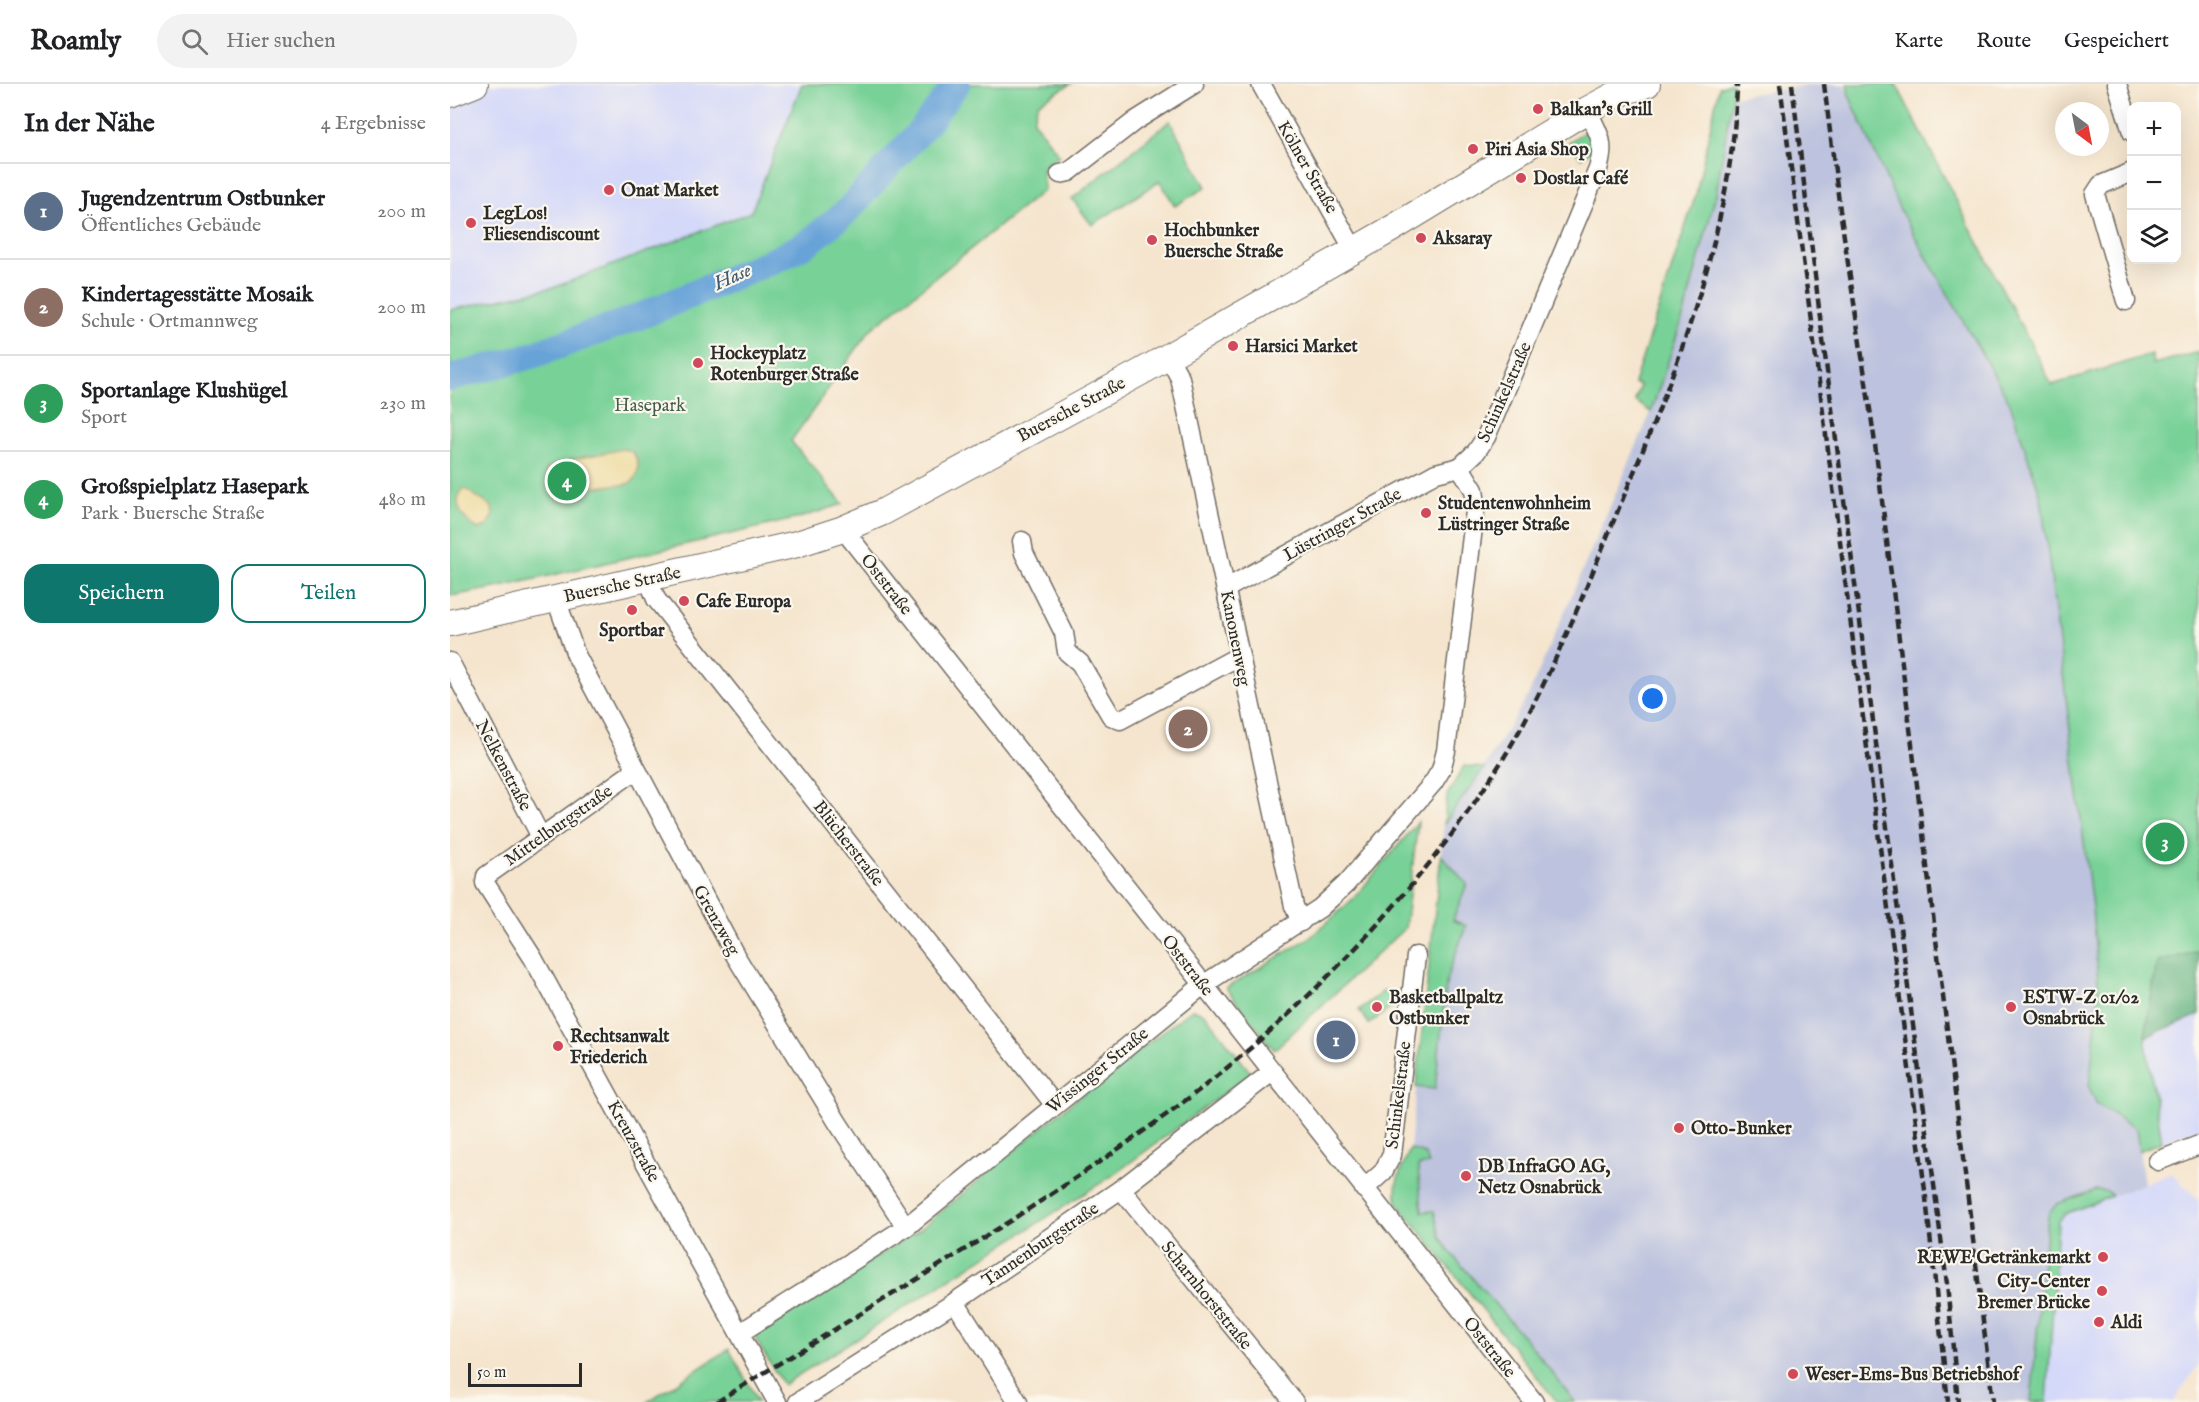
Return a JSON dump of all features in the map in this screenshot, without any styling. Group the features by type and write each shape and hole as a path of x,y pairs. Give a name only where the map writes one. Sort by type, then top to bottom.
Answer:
{"main road":[{"name":"Buersche Straße","path":"450,622 797,544 843,529 892,507 1168,356 1354,250 1587,110 1615,95 1644,84"}],"street":[{"path":"1060,174 1069,172 1135,121 1194,84"},
{"name":"Kölner Straße","path":"1261,84 1354,250"},
{"path":"2117,84 2127,116"},
{"name":"Schinkelstraße","path":"1460,467 1476,452 1486,437 1598,169 1603,154 1601,139 1587,110"},
{"path":"2126,301 2095,194 2101,185 2127,174"},
{"name":"Kanonenweg","path":"1168,356 1180,378 1294,906 1300,922"},
{"name":"Lüstringer Straße","path":"1227,588 1436,473 1460,467"},
{"name":"Wissinger Straße","path":"740,1333 906,1227 1054,1104 1203,985 1320,908 1346,884 1433,783 1441,770 1446,751 1476,503 1474,490 1460,467"},
{"name":"Oststraße","path":"843,529 1534,1402"},
{"path":"1022,541 1024,553 1064,633 1067,652 1080,663 1111,716 1120,720 1239,656"},
{"name":"Blücherstraße","path":"648,579 657,599 1054,1104"},
{"name":"Grenzweg","path":"556,599 576,656 756,991 906,1227"},
{"name":"Nelkenstraße","path":"450,662 541,837"},
{"name":"Mittelburgstraße","path":"485,883 486,876 636,770"},
{"name":"Kreuzstraße","path":"485,883 533,958 777,1402"},
{"name":"Schinkelstraße","path":"1364,1189 1383,1172 1392,1155 1416,956"},
{"name":"Tannenburgstraße","path":"798,1402 956,1302 1121,1189 1272,1072"},
{"path":"2158,1161 2199,1145"},
{"name":"Scharnhorststraße","path":"1121,1189 1294,1402"},
{"path":"956,1302 1018,1402"}],"shaded area":[{"path":"450,84 802,84 751,212 555,287 450,310"},
{"path":"1814,84 1844,84 1901,212 2010,403 2041,497 2092,907 2099,995 2089,1087 2097,1104 2136,1129 2144,1184 2112,1196 2107,1191 2057,1204 2046,1229 2031,1402 1557,1402 1395,1198 1395,1189 1410,1148 1447,795 1464,766 1484,767 1528,696 1651,412 1684,314 1716,194 1732,97"},
{"path":"2199,1015 2199,1128 2162,1142 2145,1037"},
{"path":"2171,1173 2199,1200 2199,1364 2173,1402 2047,1402 2058,1221 2065,1214"}],"green space":[{"name":"Hasepark","path":"802,84 1071,84 1038,103 1033,120 1059,155 1042,168 1044,190 870,330 791,441 843,504 799,518 501,587 450,596 450,310 555,287 751,212"},
{"path":"1733,84 1732,97 1716,194 1684,314 1651,412 1635,401 1640,386 1634,383 1696,194 1719,87"},
{"path":"1847,84 1896,84 2052,385 2152,354 2153,364 2199,352 2199,951 2157,963 2145,1037 2162,1142 2139,1151 2136,1129 2097,1104 2089,1087 2099,995 2092,907 2041,497 2010,403 1901,212 1849,95"},
{"path":"1170,121 1206,187 1175,206 1160,181 1092,225 1072,199"},
{"path":"1587,130 1595,148 1581,158 1569,142"},
{"path":"1464,766 1484,768 1444,824 1447,795"},
{"path":"1418,822 1405,928 1274,1050 1226,988 1311,937 1354,898"},
{"path":"1441,855 1467,884 1453,920 1466,926 1447,977 1435,1089 1416,1087"},
{"path":"2199,951 2199,1015 2145,1037 2157,962"},
{"name":"Basketballpaltz Ostbunker","path":"1385,990 1396,1004 1369,1024 1359,1010"},
{"path":"1192,1009 1205,1014 1251,1073 1112,1176 783,1385 753,1335 919,1230 1070,1104"},
{"path":"1410,1149 1425,1154 1429,1164 1418,1166 1422,1212 1434,1211 1440,1237 1450,1252 1533,1348 1575,1402 1557,1402 1399,1205 1397,1184"},
{"path":"2096,1190 2107,1191 2112,1196 2065,1214 2058,1221 2047,1402 2031,1402 2049,1213 2057,1204"},
{"path":"729,1349 758,1402 647,1402"}],"sand":[{"path":"623,449 633,452 638,465 636,476 628,484 557,492 550,487 546,469 574,459"},
{"path":"464,488 492,507 493,517 487,526 478,529 463,516 458,499"}],"waterway":[{"name":"Hase","path":"450,378 530,356 638,317 781,257 809,242 846,212 923,128 957,84"}],"railway":[{"path":"717,1402 1006,1223 1174,1109 1221,1073 1312,992 1355,949 1435,856 1471,808 1503,759 1538,696 1583,596 1664,397 1714,243 1733,137 1737,84"},
{"path":"1780,84 1926,1198 1948,1402"},
{"path":"1792,84 1821,325 1947,1284 1958,1402"},
{"path":"1824,84 1840,210 1874,436 1993,1402"}],"place":[{"name":"Balkan's Grill","path":"1538,109"},
{"name":"Piri Asia Shop","path":"1473,149"},
{"name":"Dostlar Café","path":"1521,178"},
{"name":"Onat Market","path":"609,190"},
{"name":"LegLos! Fliesendiscount","path":"471,223"},
{"name":"Aksaray","path":"1421,238"},
{"name":"Hochbunker Buersche Straße","path":"1152,240"},
{"name":"Harsici Market","path":"1233,346"},
{"name":"Hockeyplatz Rotenburger Straße","path":"698,363"},
{"name":"Großspielplatz Hasepark","path":"567,481"},
{"name":"Studentenwohnheim Lüstringer Straße","path":"1426,513"},
{"name":"Cafe Europa","path":"684,601"},
{"name":"Sportbar","path":"632,610"},
{"name":"Kindertagesstätte Mosaik","path":"1188,729"},
{"name":"Sportanlage Klushügel","path":"2165,842"},
{"name":"Basketballpaltz Ostbunker","path":"1377,1007"},
{"name":"ESTW-Z 01/02 Osnabrück","path":"2011,1007"},
{"name":"Jugendzentrum Ostbunker","path":"1336,1040"},
{"name":"Rechtsanwalt Friederich","path":"558,1046"},
{"name":"Otto-Bunker","path":"1679,1128"},
{"name":"DB InfraGO AG, Netz Osnabrück","path":"1466,1176"},
{"name":"REWE Getränkemarkt","path":"2103,1257"},
{"name":"City-Center Bremer Brücke","path":"2102,1291"},
{"name":"Aldi","path":"2099,1322"},
{"name":"Weser-Ems-Bus Betriebshof","path":"1793,1374"}]}
